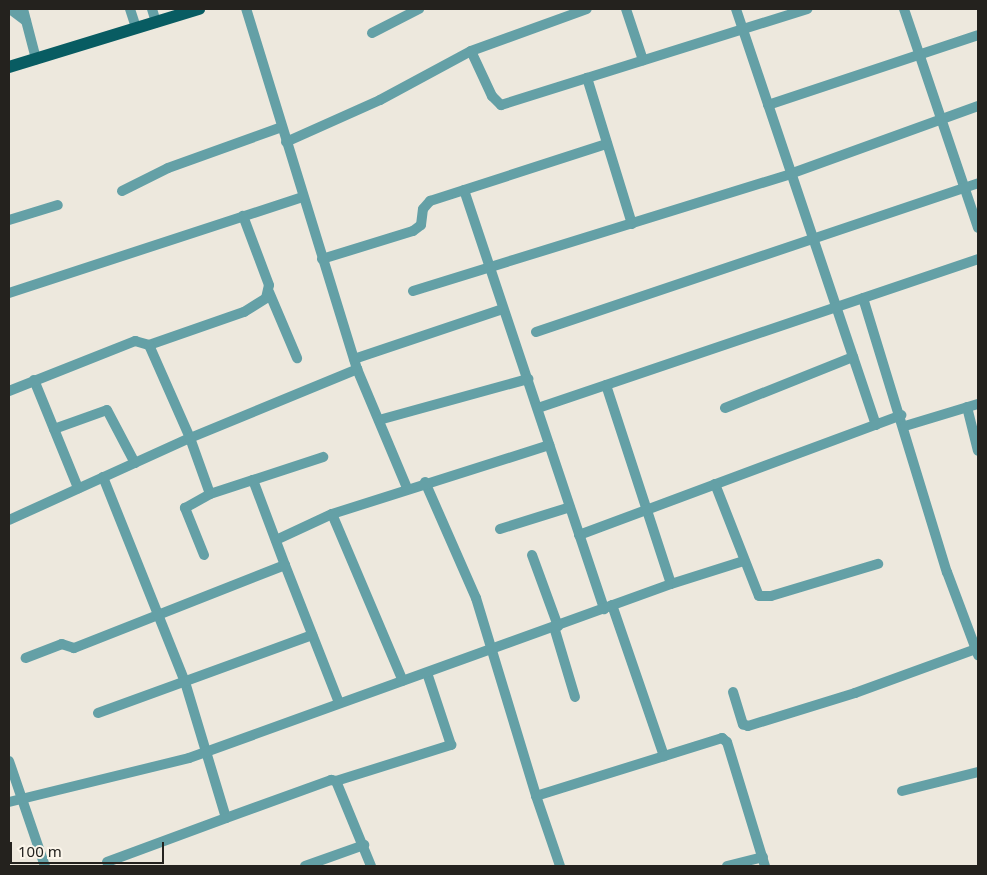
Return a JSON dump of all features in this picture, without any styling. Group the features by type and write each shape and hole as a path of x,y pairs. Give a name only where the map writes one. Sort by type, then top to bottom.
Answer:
{"main road":[{"path":"9,67 199,9"}],"street":[{"path":"10,9 26,21"},
{"path":"23,9 36,58"},
{"path":"130,9 136,28"},
{"path":"152,9 156,22"},
{"path":"246,9 356,364 407,488"},
{"path":"372,34 419,9"},
{"path":"286,142 380,100 471,51 587,9"},
{"path":"626,9 643,60"},
{"path":"736,9 876,425"},
{"path":"471,51 492,96 501,105 807,9"},
{"path":"904,9 978,228"},
{"path":"768,105 978,35"},
{"path":"587,78 632,224"},
{"path":"413,291 790,174 978,106"},
{"path":"122,191 176,165 282,127"},
{"path":"322,259 413,231 421,225 426,205 464,190 607,144"},
{"path":"536,332 813,236 978,183"},
{"path":"464,190 579,535 664,756"},
{"path":"9,293 303,197"},
{"path":"9,220 58,204"},
{"path":"243,216 269,292 297,358"},
{"path":"538,408 978,259"},
{"path":"9,391 135,341 149,345 244,312 261,304 269,292"},
{"path":"733,692 743,724 748,726 855,693 977,652 974,631 947,572 901,415 863,298"},
{"path":"9,520 356,364 503,309"},
{"path":"149,345 190,438 210,494"},
{"path":"725,408 853,357"},
{"path":"379,420 528,379"},
{"path":"34,380 78,488"},
{"path":"606,385 671,584"},
{"path":"904,426 978,404"},
{"path":"967,408 978,451"},
{"path":"54,429 108,410 135,463"},
{"path":"579,535 901,415"},
{"path":"276,540 332,514 425,482 548,445"},
{"path":"204,555 186,508 210,494 323,457"},
{"path":"103,477 185,682 226,818"},
{"path":"253,480 339,704"},
{"path":"425,482 476,598 536,796 560,866"},
{"path":"715,484 759,596 764,598 878,564"},
{"path":"500,529 570,508"},
{"path":"332,514 403,681"},
{"path":"532,555 556,627 575,697"},
{"path":"9,802 207,752 671,584 744,561"},
{"path":"26,658 62,644 74,648 285,565"},
{"path":"98,713 312,634"},
{"path":"107,862 330,780 336,781 451,745 427,673"},
{"path":"536,796 724,739 764,861 727,866"},
{"path":"9,761 24,797 45,866"},
{"path":"902,792 978,772"},
{"path":"336,781 364,845 371,866"},
{"path":"306,866 364,845"}]}
